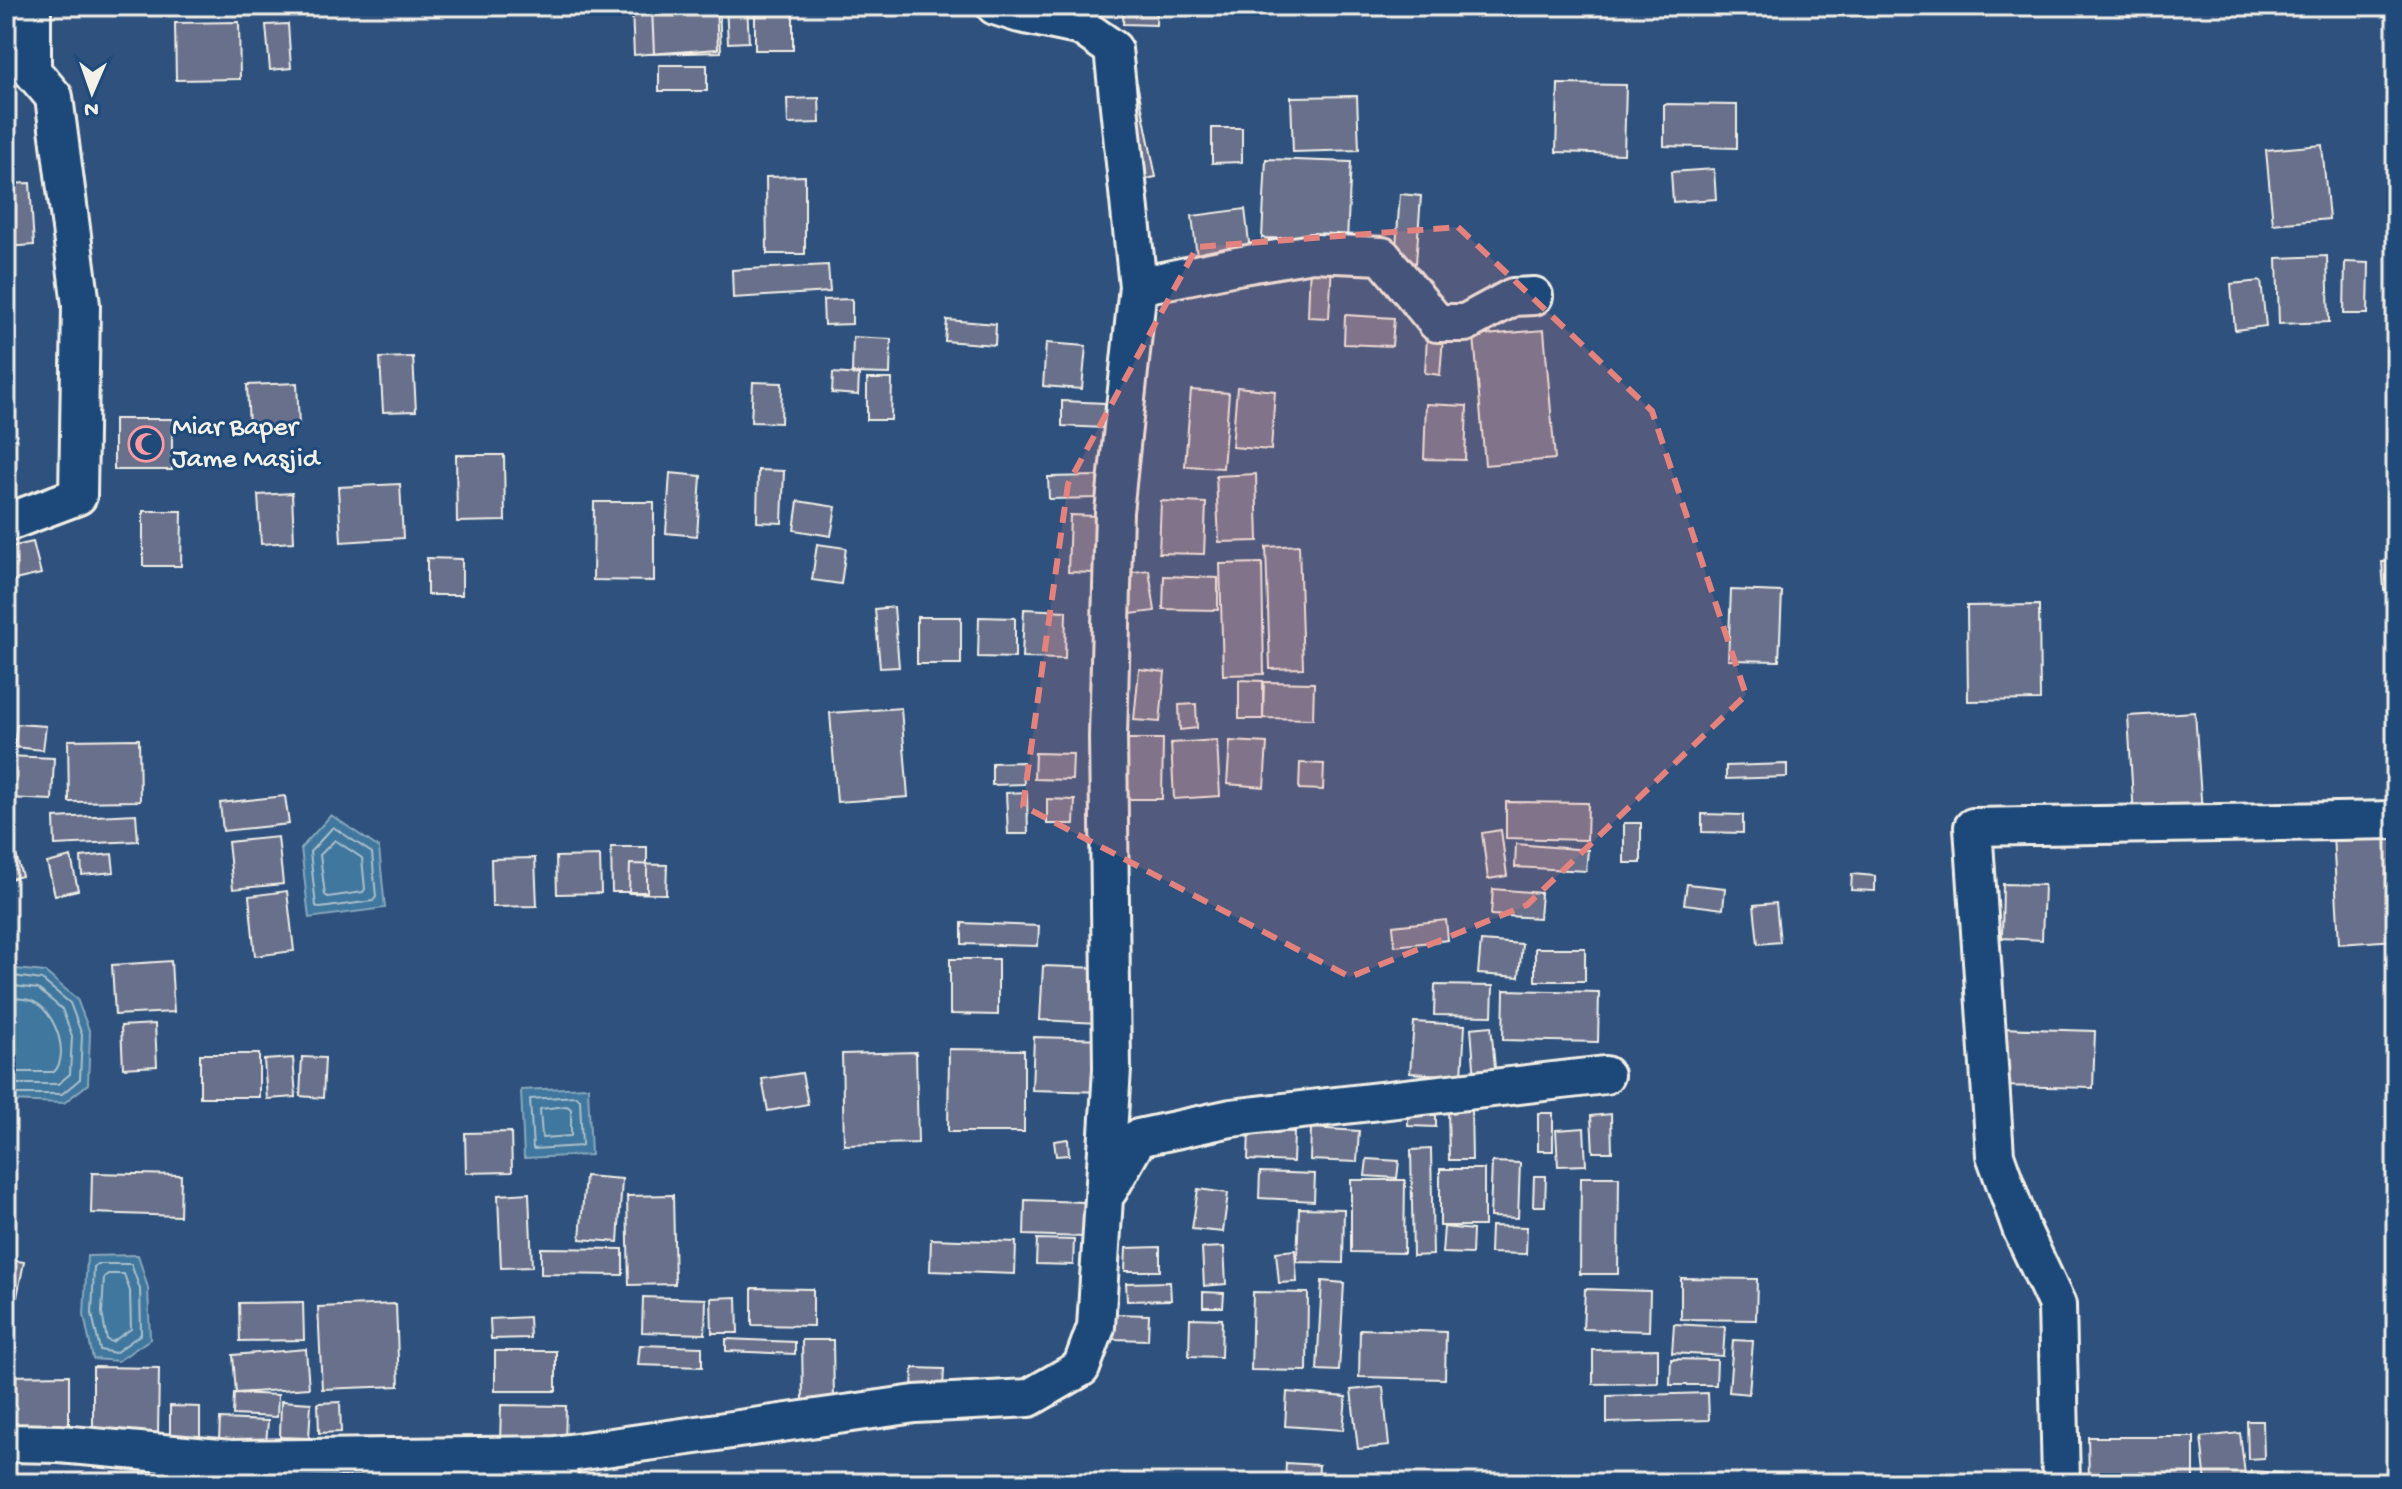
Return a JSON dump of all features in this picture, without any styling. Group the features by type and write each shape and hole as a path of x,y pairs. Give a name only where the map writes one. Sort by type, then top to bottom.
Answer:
{"street":[{"path":"6,523 78,496 81,305 54,97 32,71 32,6"},
{"path":"6,1443 59,1444 231,1459 558,1469 915,1404 1029,1398 1081,1368 1096,1327 1112,1069 1108,737 1114,512 1138,286 1113,49 1082,27 995,6"},
{"path":"1138,286 1312,253 1382,256 1437,323 1465,323 1513,297 1534,296"},
{"path":"2061,1483 2057,1305 2021,1228 1995,1155 1973,827 2396,820"},
{"path":"1104,1199 1138,1138 1231,1118 1605,1075"}],"highlighted area":[{"path":"1458,227 1652,411 1746,695 1527,905 1350,977 1023,806 1068,484 1197,247"}],"water":[{"path":"331,815 379,848 385,908 309,918 301,848"},
{"path":"6,968 45,972 77,999 90,1033 88,1084 64,1103 6,1101"},
{"path":"588,1087 591,1155 524,1158 521,1090"},
{"path":"138,1255 148,1288 150,1339 118,1361 93,1359 84,1315 87,1256"}],"building":[{"path":"716,6 718,49 634,55 632,10"},
{"path":"719,6 721,52 654,54 652,8"},
{"path":"726,6 747,6 749,42 728,43"},
{"path":"755,6 793,6 793,50 755,50"},
{"path":"1124,6 1157,6 1156,25 1123,24"},
{"path":"239,22 240,79 176,80 175,23"},
{"path":"288,24 291,68 270,70 266,25"},
{"path":"659,65 707,65 707,91 659,91"},
{"path":"1137,83 1156,177 1141,180 1122,86"},
{"path":"1558,84 1626,85 1624,154 1556,152"},
{"path":"1357,96 1359,150 1293,152 1291,97"},
{"path":"819,98 820,123 788,124 787,99"},
{"path":"1664,104 1737,105 1737,148 1664,146"},
{"path":"1212,128 1242,128 1242,162 1212,163"},
{"path":"2322,145 2329,219 2273,224 2266,150"},
{"path":"1266,159 1351,162 1347,240 1262,238"},
{"path":"1714,169 1716,199 1673,202 1671,172"},
{"path":"805,176 805,254 767,254 766,177"},
{"path":"30,183 34,245 6,247 6,184"},
{"path":"1400,194 1421,196 1416,263 1395,261"},
{"path":"1245,209 1250,251 1197,257 1192,216"},
{"path":"2327,256 2329,322 2279,324 2277,258"},
{"path":"1310,262 1332,263 1329,318 1308,317"},
{"path":"2345,262 2369,263 2368,314 2344,314"},
{"path":"828,265 830,292 733,298 732,270"},
{"path":"2261,281 2266,326 2235,330 2231,284"},
{"path":"852,299 852,324 824,325 823,300"},
{"path":"1345,315 1394,318 1392,346 1344,344"},
{"path":"947,320 996,324 995,345 945,341"},
{"path":"1544,330 1555,459 1485,465 1474,336"},
{"path":"1427,336 1443,337 1440,375 1425,373"},
{"path":"853,337 891,339 890,374 852,373"},
{"path":"1046,343 1086,346 1082,389 1043,386"},
{"path":"413,357 416,411 383,412 380,358"},
{"path":"833,373 859,375 858,395 832,393"},
{"path":"867,379 892,379 891,420 867,420"},
{"path":"753,382 782,383 781,423 751,422"},
{"path":"297,383 299,426 249,428 247,385"},
{"path":"1237,387 1275,391 1271,450 1232,447"},
{"path":"1191,390 1229,393 1223,468 1185,466"},
{"path":"1062,401 1105,403 1104,428 1062,426"},
{"path":"1426,404 1467,406 1465,460 1424,459"},
{"path":"114,419 172,419 172,470 114,470"},
{"path":"456,455 504,455 505,521 457,522"},
{"path":"758,470 784,471 782,523 757,522"},
{"path":"670,473 701,476 697,536 666,533"},
{"path":"1256,474 1258,541 1219,542 1216,476"},
{"path":"1097,476 1098,498 1049,499 1048,477"},
{"path":"400,484 403,538 341,542 338,487"},
{"path":"292,493 294,542 261,544 258,495"},
{"path":"798,501 836,507 831,536 794,530"},
{"path":"1161,501 1206,503 1204,554 1159,553"},
{"path":"594,502 654,502 654,581 593,580"},
{"path":"143,511 182,511 181,566 143,566"},
{"path":"1070,515 1095,516 1093,573 1068,572"},
{"path":"33,542 41,574 6,582 6,548"},
{"path":"817,544 846,548 841,584 812,580"},
{"path":"1299,545 1303,668 1270,669 1266,547"},
{"path":"427,558 462,559 462,595 427,595"},
{"path":"2396,561 2396,589 2384,590 2382,562"},
{"path":"1262,563 1264,674 1223,675 1220,564"},
{"path":"1149,570 1155,611 1123,615 1118,574"},
{"path":"1164,576 1218,578 1218,610 1163,609"},
{"path":"1731,590 1782,592 1779,661 1728,660"},
{"path":"2389,597 2396,597 2396,641 2392,642"},
{"path":"2039,605 2040,700 1968,701 1967,606"},
{"path":"894,607 899,667 880,668 875,609"},
{"path":"1024,609 1066,611 1065,659 1022,658"},
{"path":"917,617 961,617 961,664 917,664"},
{"path":"979,617 1015,618 1015,658 978,657"},
{"path":"1139,669 1165,672 1160,722 1134,720"},
{"path":"1239,680 1263,681 1263,719 1239,719"},
{"path":"1264,682 1314,683 1313,719 1263,718"},
{"path":"1196,704 1197,728 1180,730 1179,705"},
{"path":"901,708 908,797 837,802 830,713"},
{"path":"2195,712 2202,813 2134,817 2128,716"},
{"path":"17,724 46,726 43,750 14,747"},
{"path":"139,739 140,801 69,802 68,740"},
{"path":"1115,739 1163,739 1162,799 1115,799"},
{"path":"1217,740 1220,796 1174,799 1171,743"},
{"path":"1230,741 1267,743 1264,787 1227,784"},
{"path":"1035,753 1073,754 1072,780 1034,779"},
{"path":"6,756 54,758 52,800 6,798"},
{"path":"1023,762 1024,784 992,785 992,763"},
{"path":"1300,763 1324,764 1323,790 1299,789"},
{"path":"1787,764 1787,777 1726,779 1726,766"},
{"path":"1027,792 1028,834 1008,834 1006,793"},
{"path":"285,796 289,824 223,831 220,803"},
{"path":"1047,799 1075,800 1074,824 1047,824"},
{"path":"1506,802 1588,803 1587,840 1506,838"},
{"path":"136,814 138,841 55,845 54,818"},
{"path":"1702,814 1743,815 1743,833 1702,832"},
{"path":"1624,823 1641,823 1641,863 1624,863"},
{"path":"6,825 22,876 6,880"},
{"path":"1501,830 1507,876 1488,879 1482,833"},
{"path":"2394,832 2396,940 2339,944 2333,835"},
{"path":"278,837 283,884 233,889 228,842"},
{"path":"1516,844 1588,850 1586,871 1515,867"},
{"path":"611,847 647,847 647,892 612,892"},
{"path":"112,854 114,872 82,875 81,857"},
{"path":"600,856 601,893 557,894 556,857"},
{"path":"71,857 78,890 55,895 47,863"},
{"path":"535,858 537,906 492,907 491,859"},
{"path":"630,864 667,865 666,894 629,893"},
{"path":"1852,874 1875,876 1875,891 1851,890"},
{"path":"1687,884 1725,888 1723,909 1684,904"},
{"path":"2003,884 2044,885 2042,940 2002,938"},
{"path":"1493,889 1541,893 1539,918 1491,915"},
{"path":"287,891 294,951 255,956 249,896"},
{"path":"1776,903 1780,942 1758,944 1754,905"},
{"path":"1446,920 1448,940 1395,946 1393,926"},
{"path":"962,923 1039,926 1038,946 962,944"},
{"path":"1481,941 1522,944 1519,977 1478,974"},
{"path":"1535,948 1585,948 1585,981 1535,981"},
{"path":"950,959 998,959 998,1015 950,1014"},
{"path":"171,961 174,1012 115,1015 112,965"},
{"path":"1043,966 1101,968 1098,1023 1040,1020"},
{"path":"1435,985 1493,986 1492,1016 1434,1015"},
{"path":"1504,990 1599,992 1598,1042 1503,1040"},
{"path":"1414,1022 1465,1025 1462,1076 1410,1073"},
{"path":"155,1024 157,1066 123,1068 121,1026"},
{"path":"1491,1026 1496,1078 1475,1080 1471,1028"},
{"path":"1999,1028 2095,1031 2093,1088 1998,1086"},
{"path":"1034,1037 1107,1039 1106,1092 1032,1090"},
{"path":"949,1049 1024,1050 1024,1132 948,1132"},
{"path":"916,1052 918,1143 844,1145 842,1054"},
{"path":"200,1054 259,1054 259,1097 200,1097"},
{"path":"302,1057 325,1058 323,1098 300,1096"},
{"path":"293,1058 296,1097 267,1099 264,1060"},
{"path":"802,1073 808,1104 768,1111 762,1079"},
{"path":"1471,1105 1472,1160 1449,1160 1448,1106"},
{"path":"1538,1113 1553,1113 1553,1151 1538,1151"},
{"path":"1408,1114 1436,1115 1436,1127 1408,1126"},
{"path":"1611,1114 1612,1152 1593,1152 1591,1116"},
{"path":"1311,1128 1359,1131 1357,1162 1310,1160"},
{"path":"1584,1128 1586,1165 1558,1166 1556,1130"},
{"path":"1249,1130 1294,1132 1293,1162 1248,1160"},
{"path":"511,1132 512,1172 466,1173 465,1133"},
{"path":"1068,1139 1069,1155 1056,1156 1054,1141"},
{"path":"1431,1149 1433,1255 1413,1256 1411,1150"},
{"path":"1367,1159 1399,1161 1397,1178 1365,1176"},
{"path":"1492,1162 1520,1163 1518,1218 1490,1217"},
{"path":"1440,1169 1484,1169 1484,1226 1440,1226"},
{"path":"1260,1172 1315,1174 1314,1201 1259,1198"},
{"path":"92,1173 181,1175 180,1216 91,1213"},
{"path":"585,1176 622,1179 618,1242 580,1239"},
{"path":"1534,1176 1546,1176 1545,1206 1533,1206"},
{"path":"1581,1177 1619,1177 1618,1274 1580,1274"},
{"path":"1351,1180 1405,1180 1404,1253 1351,1252"},
{"path":"1198,1189 1228,1193 1223,1232 1192,1229"},
{"path":"529,1193 532,1267 501,1268 498,1195"},
{"path":"673,1195 675,1284 629,1285 627,1196"},
{"path":"1025,1200 1084,1202 1083,1237 1024,1235"},
{"path":"1299,1208 1344,1209 1343,1263 1297,1262"},
{"path":"1491,1226 1527,1227 1526,1254 1490,1253"},
{"path":"1444,1227 1473,1230 1472,1254 1442,1253"},
{"path":"931,1239 1016,1242 1015,1274 930,1271"},
{"path":"1037,1239 1074,1240 1073,1265 1036,1264"},
{"path":"1160,1247 1160,1271 1125,1271 1126,1248"},
{"path":"1224,1247 1226,1284 1204,1286 1202,1248"},
{"path":"541,1248 623,1249 623,1275 541,1274"},
{"path":"1295,1250 1297,1282 1279,1283 1276,1252"},
{"path":"6,1259 24,1262 9,1337 6,1336"},
{"path":"1681,1278 1757,1279 1756,1320 1681,1319"},
{"path":"1322,1281 1344,1283 1339,1371 1317,1370"},
{"path":"1170,1282 1171,1300 1127,1301 1126,1283"},
{"path":"752,1288 813,1289 813,1326 752,1325"},
{"path":"1585,1289 1650,1291 1649,1331 1583,1329"},
{"path":"1203,1292 1224,1293 1223,1307 1203,1307"},
{"path":"1253,1292 1308,1293 1307,1371 1251,1370"},
{"path":"643,1297 706,1299 705,1334 642,1332"},
{"path":"737,1297 738,1333 712,1333 711,1298"},
{"path":"303,1302 304,1340 240,1341 239,1303"},
{"path":"396,1304 399,1386 322,1389 318,1307"},
{"path":"1113,1314 1149,1315 1148,1340 1112,1339"},
{"path":"529,1317 530,1338 491,1339 490,1319"},
{"path":"1190,1318 1222,1319 1221,1357 1189,1356"},
{"path":"1674,1324 1725,1327 1723,1356 1672,1353"},
{"path":"1360,1329 1446,1332 1445,1379 1359,1377"},
{"path":"726,1339 795,1342 795,1354 726,1351"},
{"path":"802,1340 833,1340 834,1401 803,1401"},
{"path":"1733,1340 1753,1341 1749,1394 1729,1392"},
{"path":"640,1345 702,1347 702,1367 638,1365"},
{"path":"306,1349 309,1388 236,1393 233,1355"},
{"path":"1658,1349 1658,1383 1593,1384 1593,1350"},
{"path":"495,1351 556,1351 556,1391 495,1391"},
{"path":"1671,1359 1717,1360 1716,1385 1670,1385"},
{"path":"93,1367 159,1368 158,1434 93,1434"},
{"path":"913,1368 944,1369 943,1389 912,1388"},
{"path":"69,1375 69,1425 6,1424 6,1376"},
{"path":"1383,1387 1389,1446 1358,1449 1351,1390"},
{"path":"1287,1392 1346,1397 1343,1430 1285,1426"},
{"path":"234,1393 278,1395 277,1417 233,1415"},
{"path":"1708,1393 1709,1420 1607,1423 1607,1396"},
{"path":"281,1401 311,1403 309,1438 280,1437"},
{"path":"340,1402 341,1432 319,1433 318,1403"},
{"path":"501,1405 566,1406 565,1446 500,1444"},
{"path":"170,1406 200,1407 200,1442 170,1442"},
{"path":"220,1419 268,1421 266,1443 219,1440"},
{"path":"2247,1421 2263,1421 2264,1458 2248,1459"},
{"path":"2240,1433 2246,1483 2206,1483 2201,1437"},
{"path":"2088,1437 2194,1437 2194,1480 2089,1480"},
{"path":"1286,1463 1319,1465 1318,1483 1285,1482"},
{"path":"172,1467 214,1469 214,1483 171,1483"},
{"path":"2251,1471 2281,1473 2281,1483 2251,1483"},
{"path":"361,1475 448,1475 448,1483 361,1483"}],"place":[{"name":"Miar Baper Jame Masjid","path":"146,444"}]}
